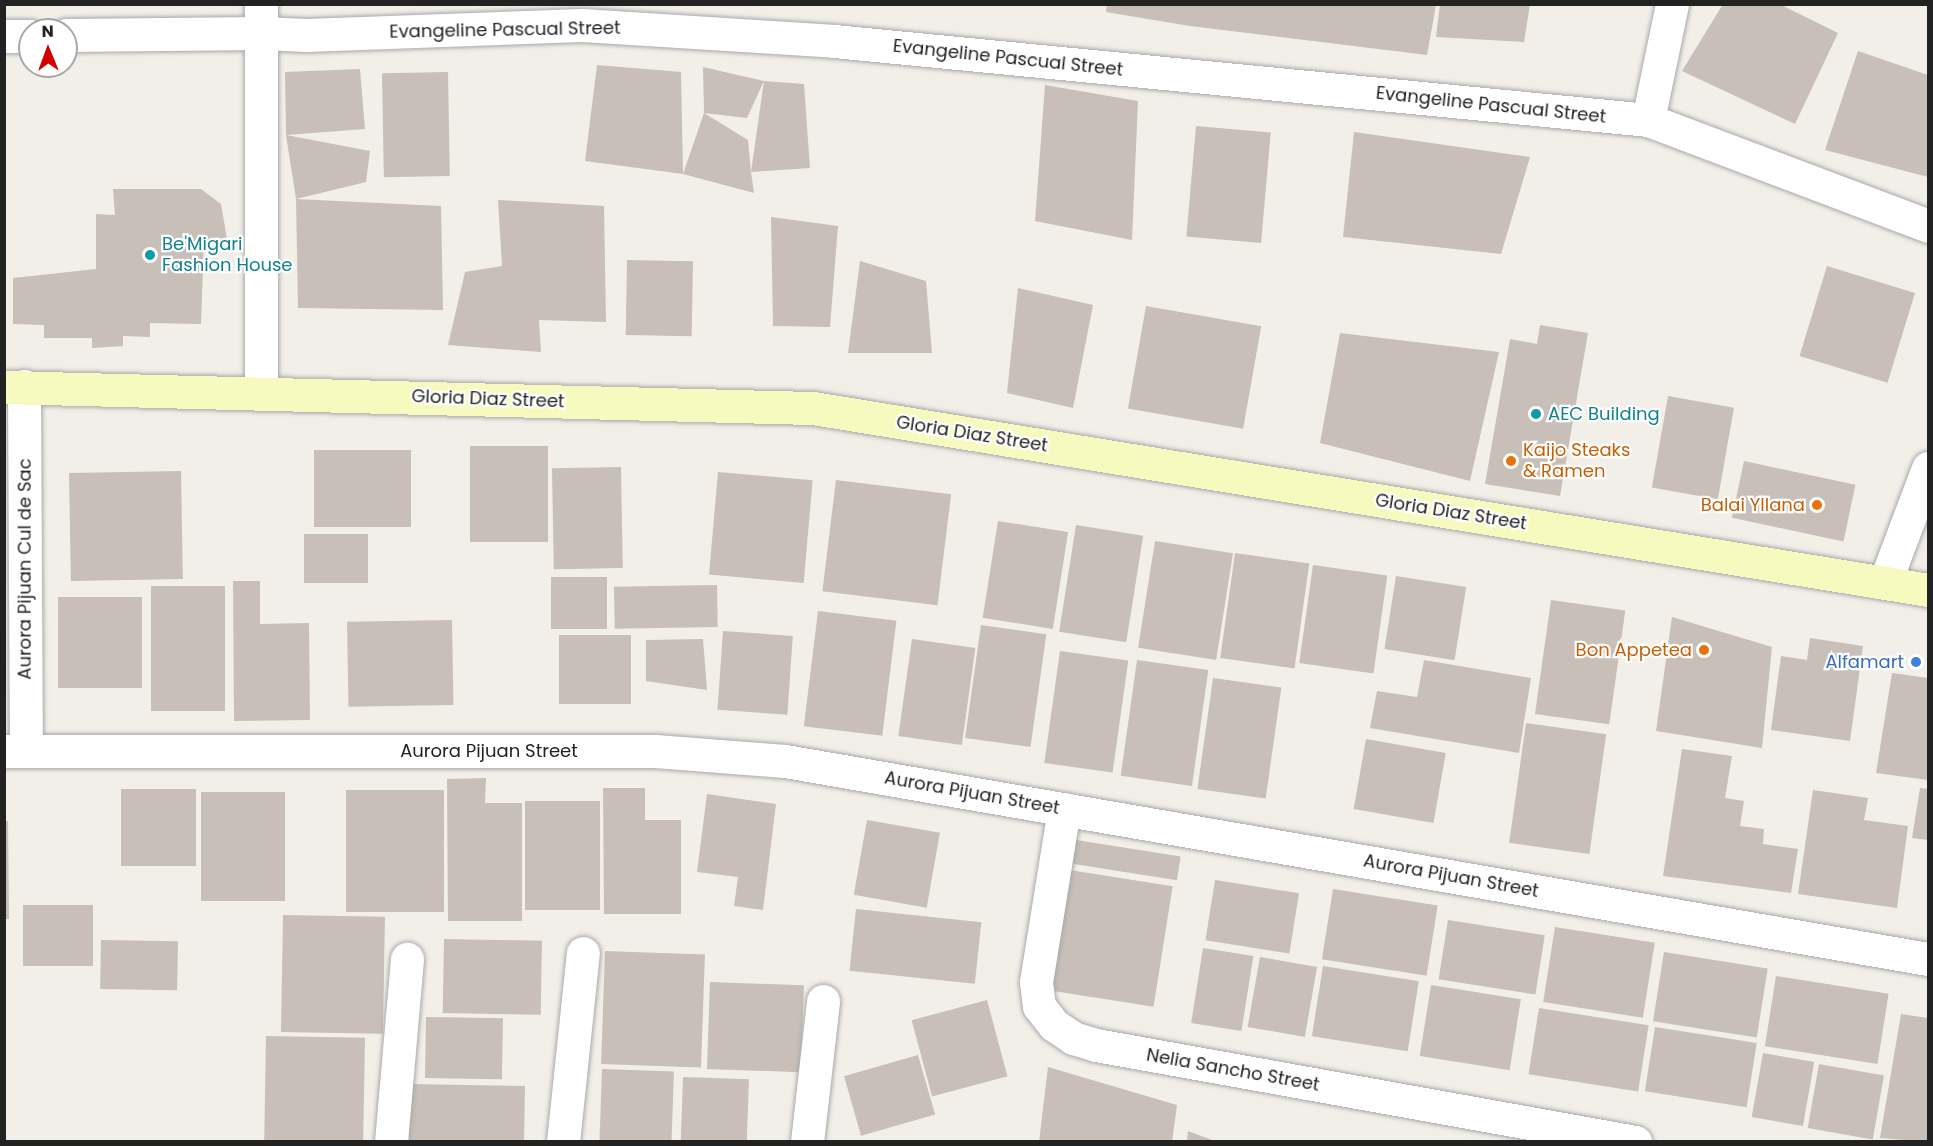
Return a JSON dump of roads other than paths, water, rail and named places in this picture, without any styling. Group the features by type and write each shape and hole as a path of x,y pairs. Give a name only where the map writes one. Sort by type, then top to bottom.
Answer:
{"street":[{"path":"1648,120 1672,4"},
{"name":"Evangeline Pascual Street","path":"78,34 262,19 306,35 582,15 1648,120 1929,226"},
{"path":"261,392 262,19"},
{"name":"Gloria Diaz Street","path":"14,387 813,408 1929,590"},
{"name":"Aurora Pijuan Cul de Sac","path":"14,387 15,751"},
{"path":"1885,582 1929,468"},
{"name":"Aurora Pijuan Street","path":"15,751 655,752 785,761 1929,959"},
{"name":"Nelia Sancho Street","path":"1064,809 1036,982 1039,1006 1054,1025 1073,1038 1108,1047 1635,1142"},
{"path":"564,1142 583,952"},
{"path":"391,1142 407,958"},
{"path":"807,1142 822,1001"}],"place":[{"name":"Be'Migari Fashion House","path":"150,255"},
{"name":"AEC Building","path":"1536,414"},
{"name":"Kaijo Steaks & Ramen","path":"1511,461"},
{"name":"Balai Yllana","path":"1817,505"},
{"name":"Bon Appetea","path":"1704,650"},
{"name":"Alfamart","path":"1916,662"}]}
